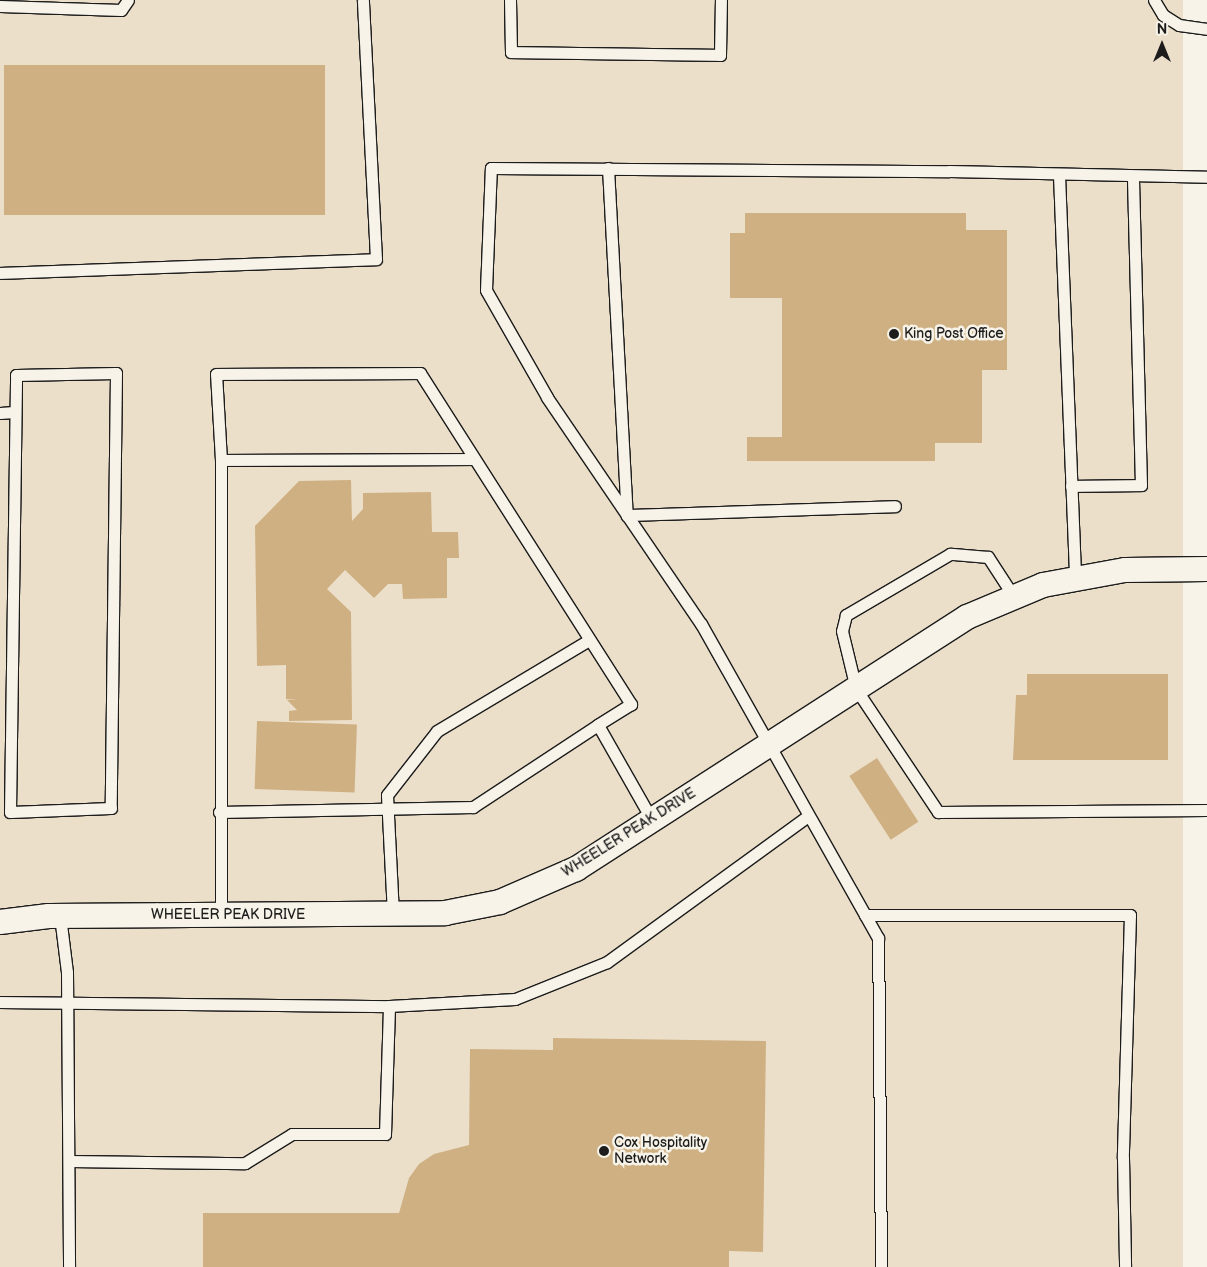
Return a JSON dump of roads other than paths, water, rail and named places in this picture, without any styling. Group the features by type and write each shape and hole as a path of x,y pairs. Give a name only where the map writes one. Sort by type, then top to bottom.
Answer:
{"street":[{"name":"WHEELER PEAK DRIVE","path":"0,922 60,916 445,913 500,902 576,869 967,617 1043,585 1125,570 1207,569"}],"lane":[{"path":"0,6 121,10 128,0"},
{"path":"0,273 376,260 363,0"},
{"path":"510,0 511,52 720,55 721,0"},
{"path":"1154,0 1163,15 1179,25 1207,29"},
{"path":"881,1267 878,938 767,745 702,624 547,396 486,290 491,168 1059,175 1133,178 1207,177"},
{"path":"608,168 627,516"},
{"path":"1059,175 1075,579"},
{"path":"1071,486 1141,485 1133,178"},
{"path":"116,373 111,808 10,812 14,412 16,375 116,373"},
{"path":"220,812 473,807 631,704 420,373 216,374 221,460 220,812 221,914"},
{"path":"0,413 14,412"},
{"path":"221,460 474,459"},
{"path":"627,516 895,506"},
{"path":"1014,597 988,557 950,554 846,615 842,631 856,689 938,812 1207,810"},
{"path":"393,914 387,795 437,732 589,640"},
{"path":"598,725 652,820"},
{"path":"0,1002 389,1006 516,999 607,962 808,816"},
{"path":"865,916 1130,915 1123,1158 1125,1267"},
{"path":"60,916 67,1002 69,1267"},
{"path":"69,1161 245,1163 292,1134 385,1134 389,1006"}],"place":[{"name":"King Post Office","path":"894,334"},
{"name":"Cox Hospitality Network","path":"604,1151"}]}
